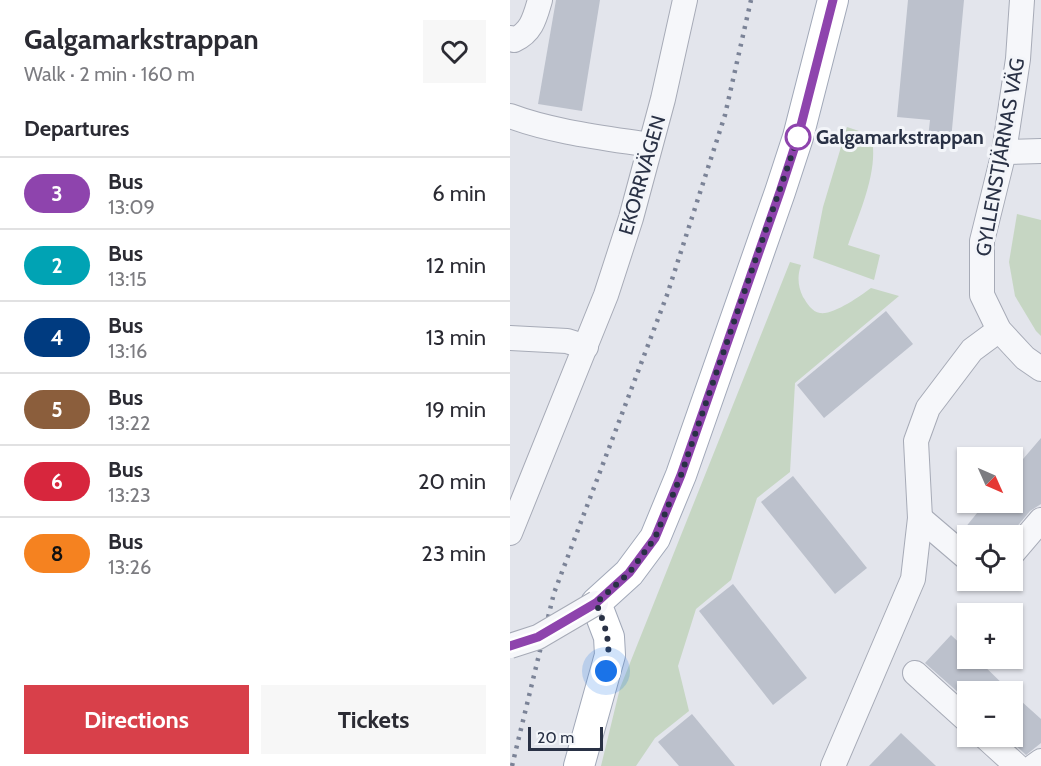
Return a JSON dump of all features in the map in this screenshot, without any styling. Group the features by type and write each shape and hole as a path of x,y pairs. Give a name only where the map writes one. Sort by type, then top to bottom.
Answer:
{"main road":[{"path":"579,766 610,655 609,637 596,603 629,573 655,538 681,475 798,137 833,0"}],"street":[{"path":"510,38 514,40 521,37 532,26 540,0"},
{"name":"EKORRVÄGEN","path":"510,534 606,295 631,218 663,99 685,0"},
{"name":"GYLLENSTJÄRNAS VÄG","path":"1022,0 1018,59 1004,152 982,241 982,295 999,330 1025,358 1041,369"},
{"path":"510,116 593,136 650,145"},
{"path":"1004,152 1041,151"},
{"path":"833,766 914,579 920,518 916,441 928,408 972,350 999,330"},
{"path":"510,338 567,341 586,346"},
{"path":"920,518 957,550"},
{"path":"1023,541 1041,520"},
{"path":"510,646 538,637 596,603"},
{"path":"915,673 957,711"},
{"path":"996,747 1017,766"},
{"path":"1034,766 1041,761"}],"green space":[{"path":"847,127 871,135 873,162 871,176 848,245 880,255 874,280 813,258 823,207"},
{"path":"1017,214 1041,220 1041,336 1015,296 1009,262"},
{"path":"790,262 801,265 799,285 801,293 810,307 820,313 839,308 871,288 899,296 795,383 790,472 757,498 731,580 696,609 678,666 689,711 655,738 636,766 601,766 620,688"}],"building":[{"path":"556,0 600,0 582,111 538,104"},
{"path":"908,0 964,0 951,140 928,138 930,120 897,117"},
{"path":"886,311 913,344 824,418 797,385"},
{"path":"1041,438 1041,504 1030,511 1018,525 967,525 977,513 1023,513 1023,459"},
{"path":"793,476 867,568 835,594 761,502"},
{"path":"733,584 807,678 773,705 699,611"},
{"path":"951,635 957,641 957,669 987,669 1000,681 957,681 957,691 925,663"},
{"path":"1023,703 1041,719 1041,743 1026,755 1018,747 1023,747"},
{"path":"692,714 735,766 679,766 658,742"},
{"path":"901,733 936,766 869,766"}],"railway":[{"path":"512,766 554,593 667,295 725,115 751,0"}],"bus line":[{"name":"3","path":"510,646 538,637 596,603 612,591 629,573 655,538 681,475 780,192 798,137 833,0"}],"place":[{"name":"Galgamarkstrappan","path":"798,137"}],"route":[{"path":"606,671 610,655 609,637 596,603 612,591 629,573 655,538 681,475 737,318 798,137"}]}
